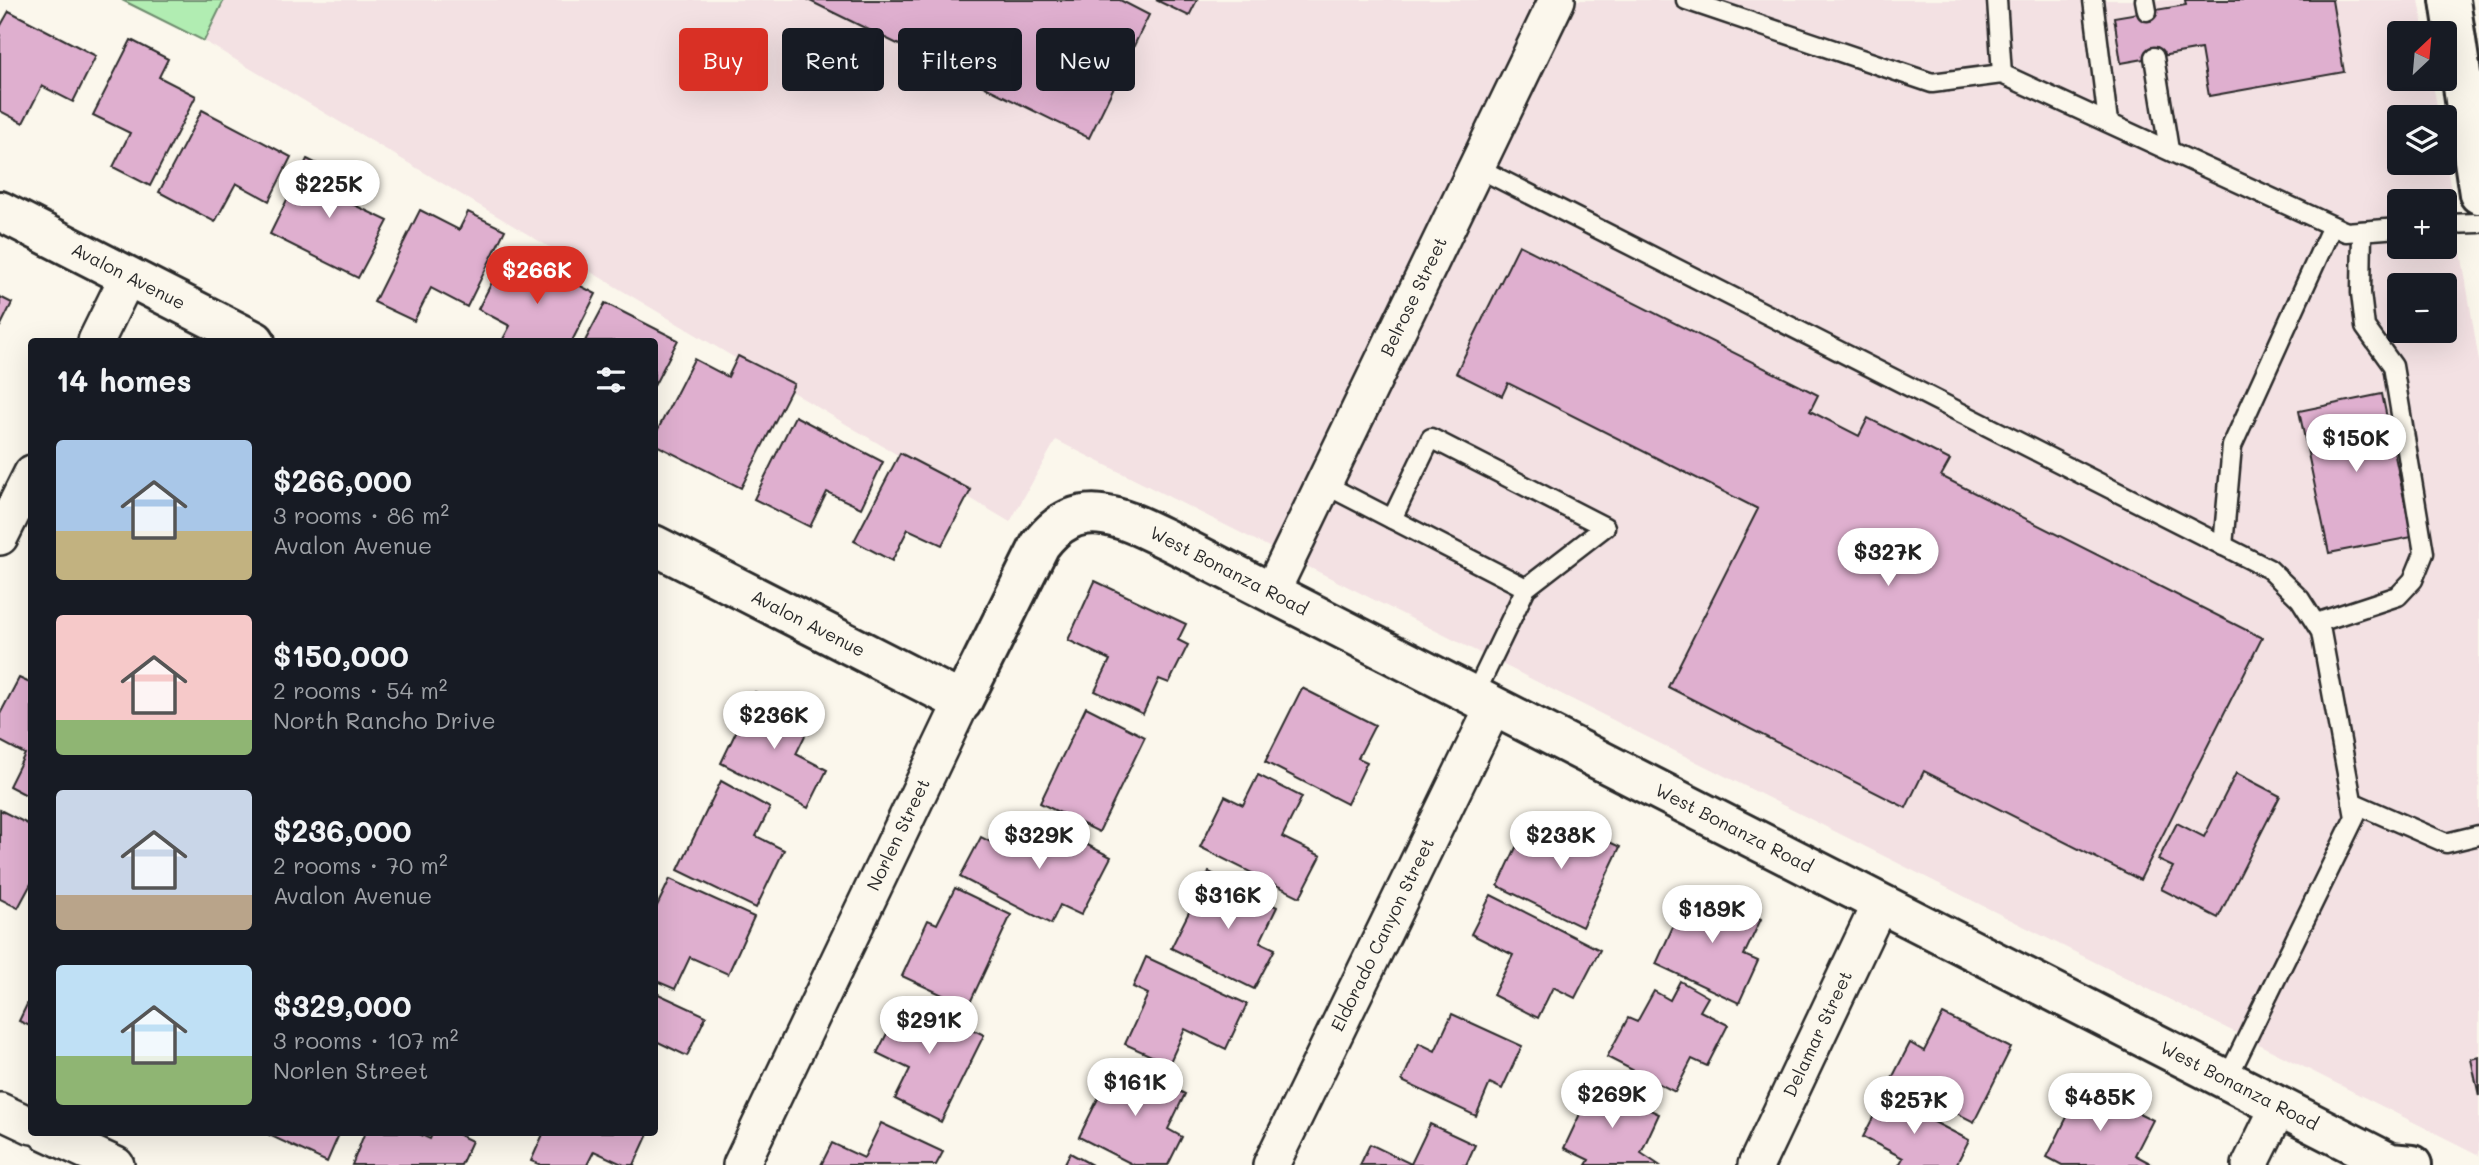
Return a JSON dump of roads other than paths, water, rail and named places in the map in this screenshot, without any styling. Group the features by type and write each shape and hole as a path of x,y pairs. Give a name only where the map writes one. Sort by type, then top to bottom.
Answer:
{"street":[{"name":"Belrose Street","path":"1271,593 1557,0"},
{"path":"2450,0 2479,194"},
{"name":"Avalon Avenue","path":"0,211 249,338"},
{"path":"97,338 128,276"},
{"path":"0,537 28,481"},
{"name":"West Bonanza Road","path":"1073,517 1088,513 1121,519 2398,1164"},
{"name":"Norlen Street","path":"741,1165 1040,545 1051,530 1073,517"},
{"name":"Avalon Avenue","path":"658,547 962,702"},
{"name":"Eldorado Canyon Street","path":"1271,1165 1484,701"},
{"name":"Delamar Street","path":"1756,1165 1880,903"},
{"path":"2250,1165 2279,1106"},
{"path":"0,1111 28,1124"},
{"path":"54,1136 116,1165"}],"lane":[{"path":"1686,0 1932,83 2002,74 2346,232 2387,229"},
{"path":"1997,0 2002,74"},
{"path":"2093,0 2108,122"},
{"path":"2154,57 2169,150"},
{"path":"1478,168 2269,569 2301,599 2321,632 2355,817 2227,1079"},
{"path":"2457,224 2479,223"},
{"path":"2223,546 2232,446 2332,226"},
{"path":"2316,623 2398,596 2413,580 2424,552 2393,366 2365,327 2361,293 2362,231"},
{"path":"1392,519 1431,438 1605,527 1526,588 1484,701"},
{"path":"1324,484 1526,588"},
{"path":"2352,802 2446,843 2479,835"}]}
